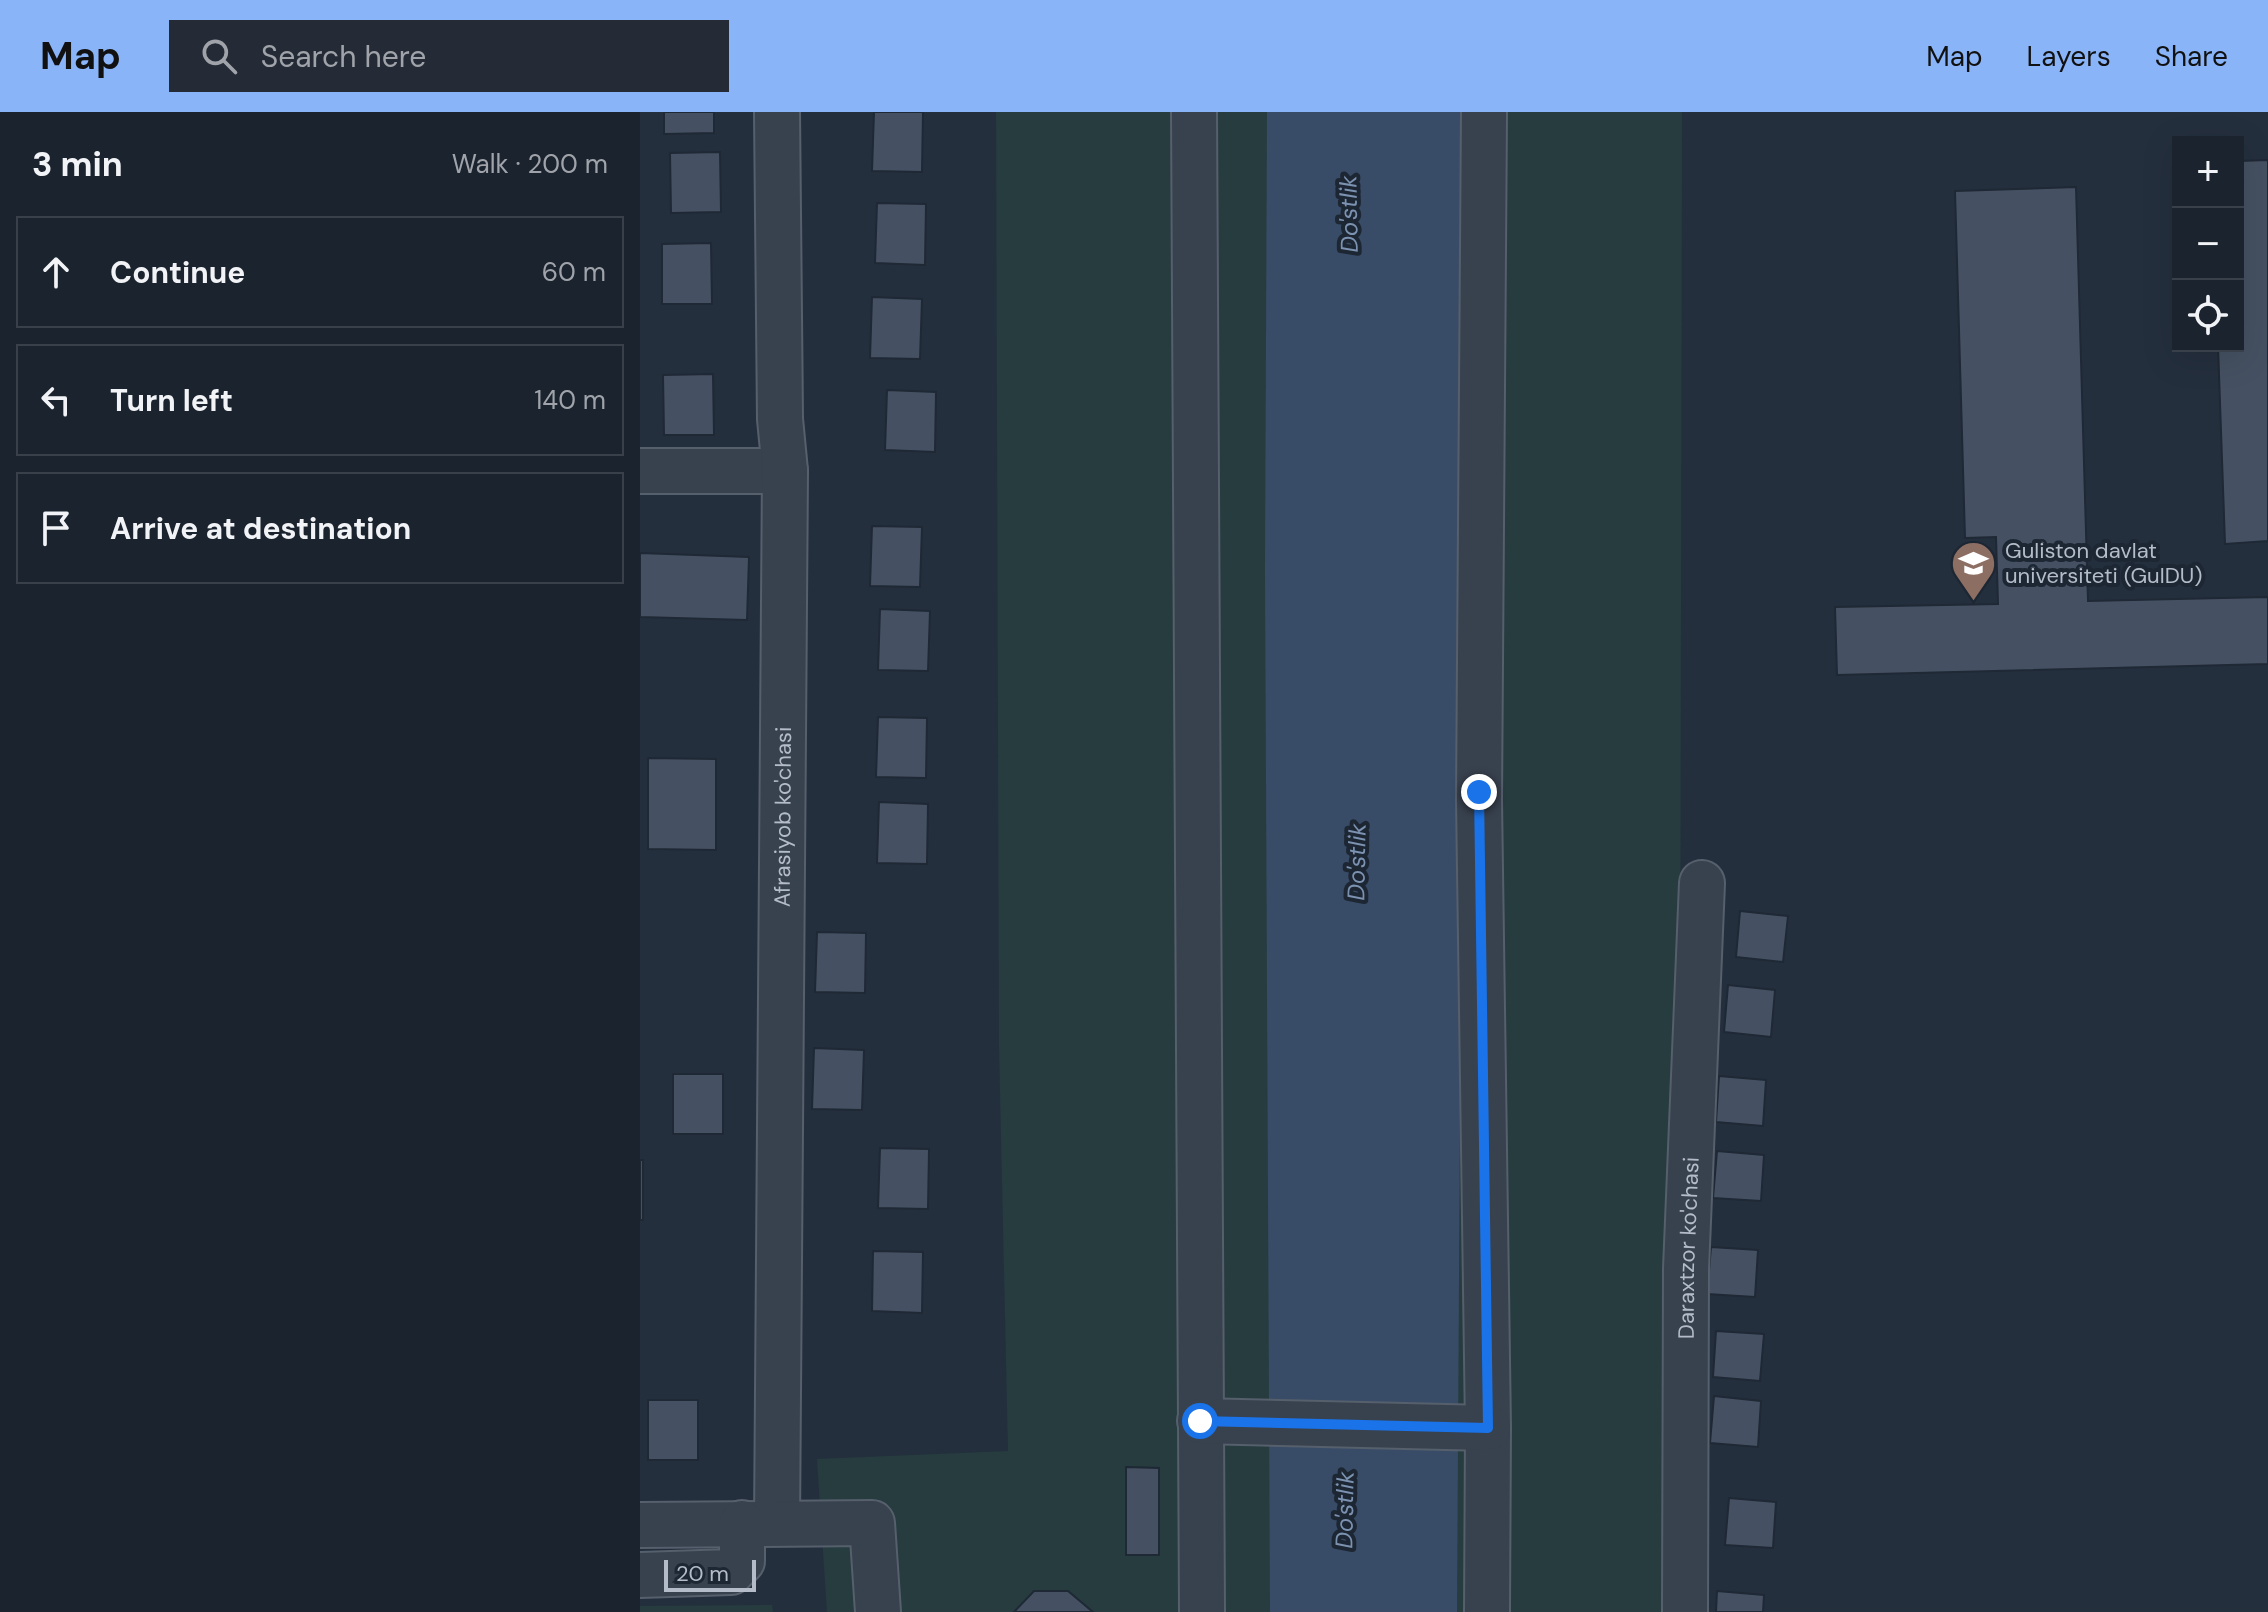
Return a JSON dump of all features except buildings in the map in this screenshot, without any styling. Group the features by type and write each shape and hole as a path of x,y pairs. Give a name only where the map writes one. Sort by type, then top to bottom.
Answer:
{"street":[{"name":"Afrasiyob ko'chasi","path":"640,1575 731,1572 742,1561 759,1523 785,471 780,419 777,112"},
{"path":"1194,112 1202,1612"},
{"path":"1484,112 1479,800 1488,1428 1487,1612"},
{"path":"640,471 785,471"},
{"name":"Daraxtzor ko'chasi","path":"1685,1612 1686,1269 1702,883"},
{"path":"1200,1421 1488,1428"},
{"path":"640,1525 872,1523 878,1612"}],"green space":[{"path":"996,112 1682,112 1679,1612 827,1612 817,1459 1008,1451 999,1046"},
{"path":"772,1605 773,1612 640,1612 640,1606"}],"water":[{"name":"Do'stlik","path":"1267,112 1466,112 1457,1612 1270,1612 1265,569"}],"place":[{"name":"Guliston davlat universiteti (GulDU)","path":"1974,602"}],"route":[{"path":"1200,1421 1488,1428 1479,792"}]}
